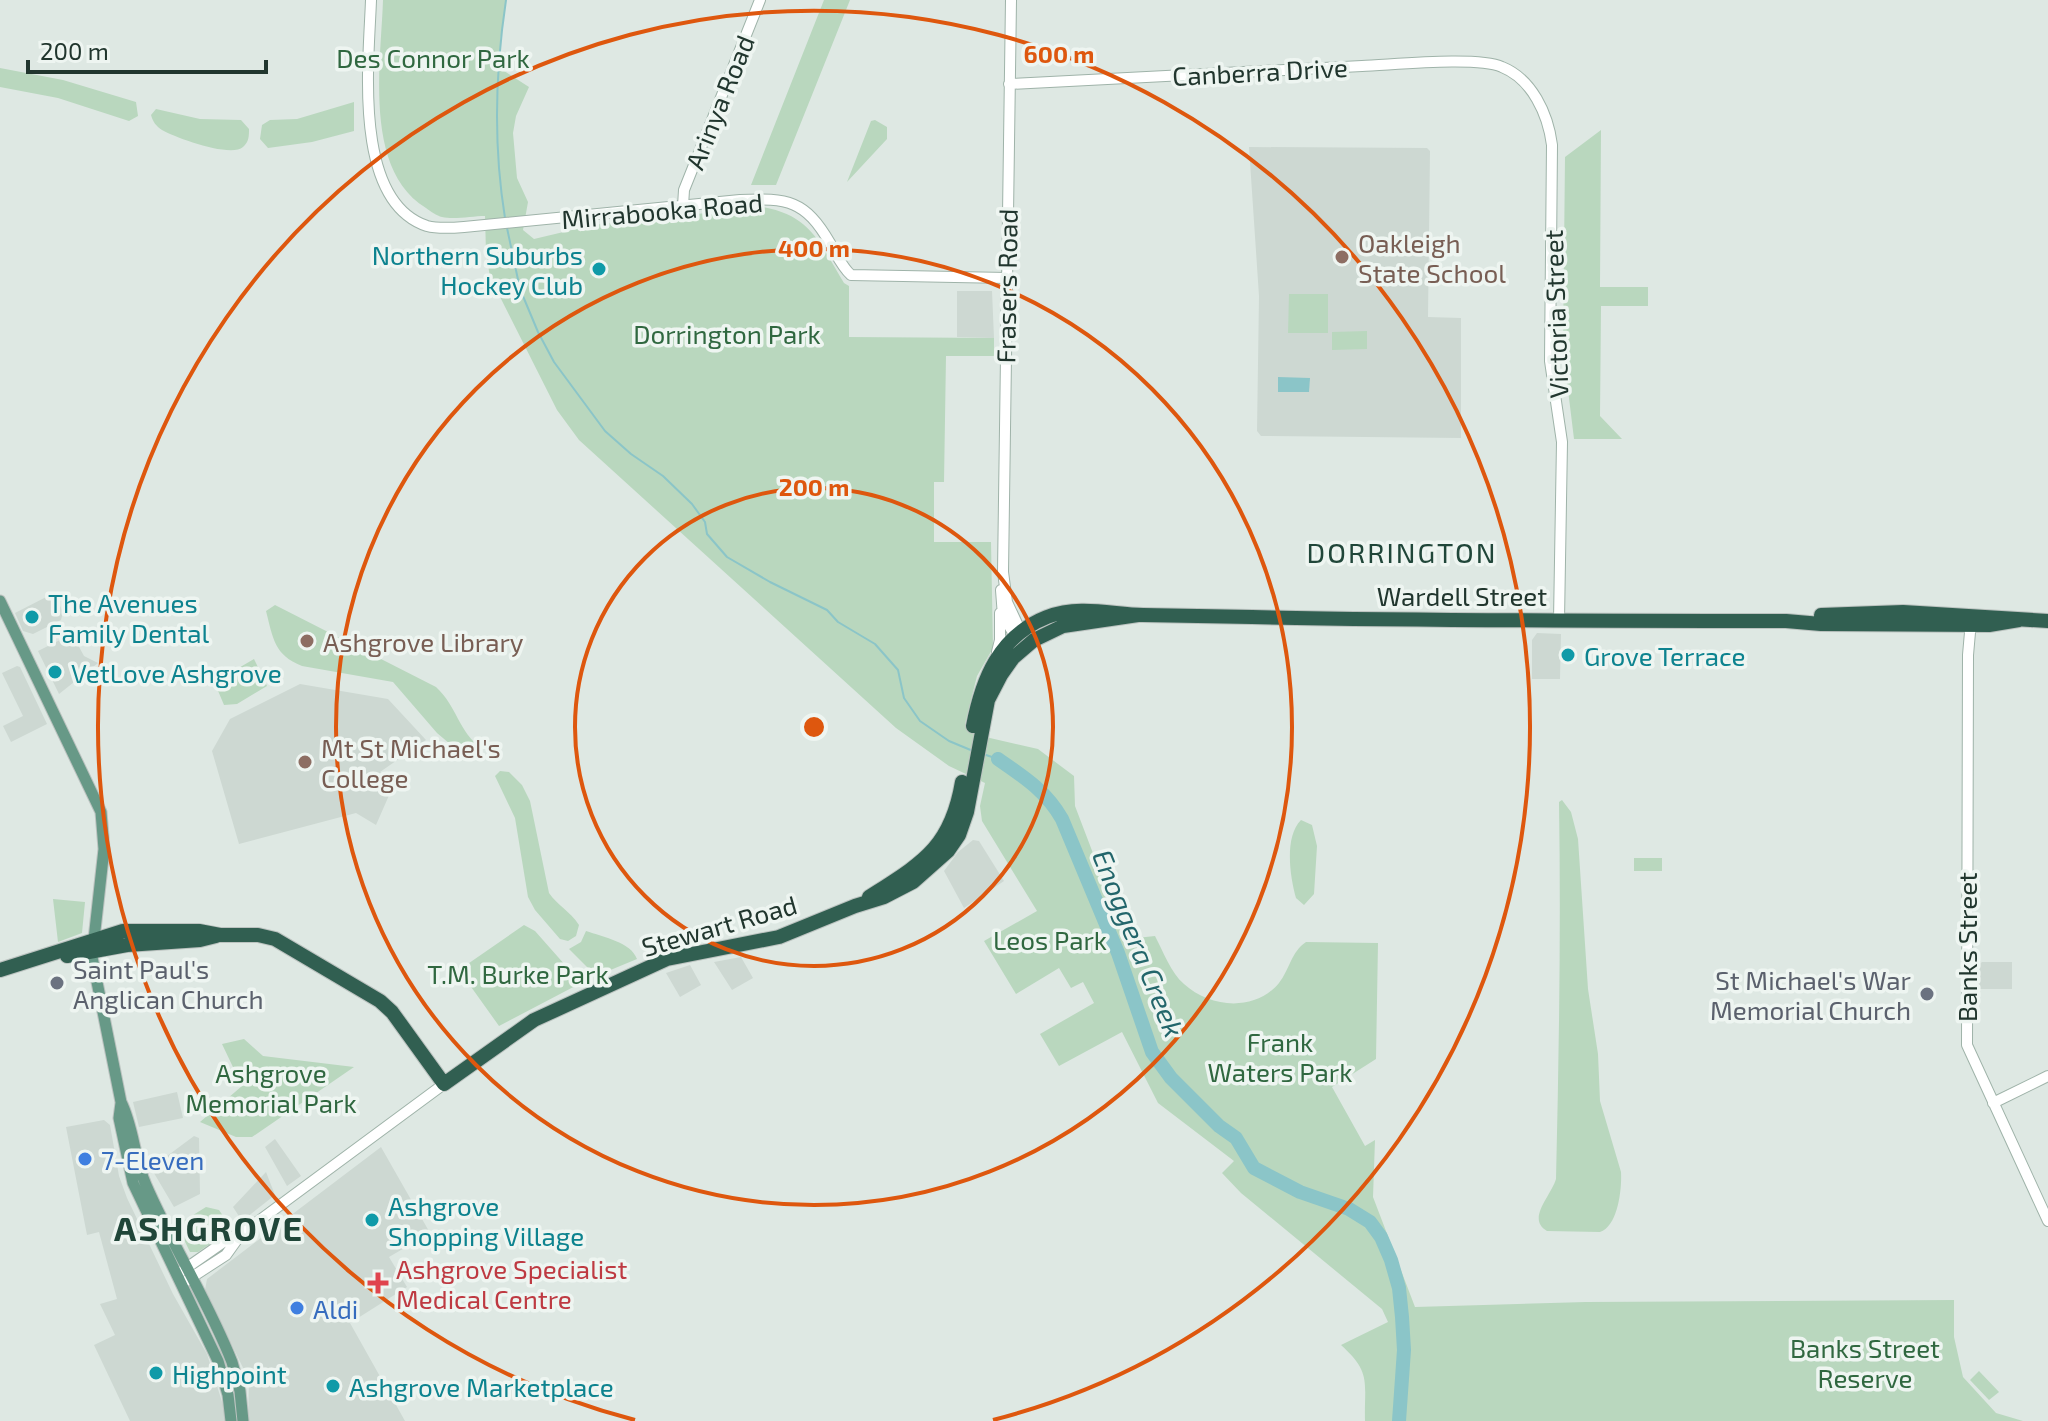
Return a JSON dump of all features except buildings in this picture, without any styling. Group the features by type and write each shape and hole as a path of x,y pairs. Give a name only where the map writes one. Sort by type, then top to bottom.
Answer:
{"highway":[{"name":"Wardell Street","path":"1021,638 1047,617 1086,610 1138,615 1786,621 1870,612 2005,624 2019,620 2048,621"},
{"name":"Wardell Street","path":"1021,638 1063,626 1138,615"},
{"name":"Stewart Road","path":"444,1084 534,1020 647,968 679,955 779,937 855,906 925,868 952,824 968,779 979,719 981,687 993,662 1021,638"},
{"name":"Stewart Road","path":"979,719 1021,638"},
{"path":"0,970 93,945 200,940 220,935 275,939 375,996 392,1012 444,1084"},
{"path":"0,977 93,945"}],"main road":[{"path":"0,601 101,812 104,849 93,945 96,984 121,1102 119,1118 133,1183 232,1362 240,1391 243,1421"},
{"path":"183,1276 222,1372 231,1421"}],"street":[{"name":"Mirrabooka Road","path":"371,0 368,96 369,137 373,153 390,193 402,209 413,220 429,227 472,227 760,199 798,206 811,214 847,271 857,277 1007,278"},
{"name":"Arinya Road","path":"683,206 684,190 760,0"},
{"name":"Frasers Road","path":"1011,0 1003,597 1004,619 1021,638"},
{"name":"Canberra Drive","path":"1009,84 1433,63 1490,63 1509,70"},
{"name":"Victoria Street","path":"1509,70 1527,84 1535,96 1548,126 1552,145 1550,361 1562,442 1559,620"},
{"path":"1003,597 1018,613 1030,618 1047,617"},
{"path":"993,662 1000,640 1003,597"},
{"name":"Banks Street","path":"1967,619 1966,1037 1972,1060 2048,1221"},
{"path":"1993,1103 2048,1076"},
{"name":"Stewart Road","path":"183,1276 228,1239 241,1234 444,1084"}],"shaded area":[{"name":"Oakleigh State School","path":"1249,147 1427,148 1430,151 1428,317 1461,318 1461,438 1261,436 1257,431 1259,296"},
{"path":"957,291 992,291 994,338 957,337"},
{"path":"54,593 63,612 61,620 33,634 23,631 15,613"},
{"path":"1537,633 1561,634 1560,679 1532,679 1532,640"},
{"path":"72,634 84,656 98,663 59,694 38,651"},
{"path":"17,666 47,724 11,742 3,726 23,716 2,673"},
{"name":"Mt St Michael's College","path":"300,684 388,699 426,740 380,772 385,775 384,779 394,784 376,825 356,813 239,844 212,751 230,719"},
{"path":"973,840 979,841 1004,881 964,908 944,871 958,852"},
{"path":"741,957 753,978 732,990 714,962"},
{"path":"1982,962 2012,962 2012,989 1978,989 1978,965"},
{"path":"690,965 701,985 680,997 666,973"},
{"path":"177,1092 183,1118 139,1127 133,1102"},
{"path":"104,1120 110,1125 119,1176 127,1198 173,1294 207,1354 226,1421 130,1421 94,1345 115,1335 100,1304 117,1299 99,1232 87,1235 66,1127"},
{"path":"194,1136 199,1138 200,1194 174,1207 151,1168"},
{"path":"275,1139 301,1176 287,1186 265,1147"},
{"path":"381,1147 430,1233 389,1257 407,1287 350,1323 405,1421 248,1421 249,1380 205,1290 207,1279"},
{"path":"266,1172 275,1195 242,1221 233,1207"}],"green space":[{"path":"383,0 506,0 500,42 501,69 529,87 516,116 513,133 517,178 528,202 523,230 534,239 593,225 763,207 780,211 804,225 821,244 844,283 849,286 849,337 994,338 994,356 946,356 944,482 934,482 934,542 991,542 993,648 977,676 965,724 990,738 1038,749 1074,776 1075,806 1127,939 1155,936 1175,974 1206,998 1232,1003 1258,999 1279,983 1297,951 1306,942 1378,943 1376,1059 1332,1087 1365,1146 1375,1140 1373,1197 1415,1307 1586,1302 1954,1300 1954,1337 1963,1377 1996,1413 2023,1421 1365,1421 1362,1371 1341,1345 1388,1322 1382,1309 1241,1193 1222,1173 1234,1161 1158,1103 1122,1032 1059,1066 1040,1034 1094,1003 1083,982 1071,988 1059,968 1016,994 984,941 1037,911 982,821 980,806 985,783 949,766 896,728 579,440 557,410 490,277 485,216 452,218 436,215 406,191 392,168 380,113"},
{"path":"824,0 850,0 776,185 751,185"},
{"path":"0,68 63,80 136,102 138,116 129,121 58,98 0,87"},
{"path":"354,102 354,131 312,142 268,148 260,139 262,125 270,120 297,119"},
{"path":"156,109 200,119 241,120 249,129 248,141 237,150 216,149 191,142 158,127 151,115"},
{"path":"871,121 887,127 887,139 847,182"},
{"path":"1601,130 1600,287 1648,287 1648,306 1601,306 1600,416 1622,439 1574,439 1563,349 1565,157"},
{"path":"1289,294 1328,294 1328,333 1288,333"},
{"path":"1367,331 1367,349 1332,350 1332,332"},
{"path":"275,605 436,687 482,749 480,756 469,760 437,733 393,682 302,666 286,657 276,644 266,611"},
{"path":"254,659 267,686 237,704 224,705 216,686 218,680"},
{"path":"500,771 509,772 522,785 530,801 549,893 579,925 576,936 568,941 560,939 528,897 515,818 495,776"},
{"path":"1562,800 1571,812 1578,839 1588,989 1598,1054 1600,1101 1621,1172 1620,1197 1615,1215 1600,1232 1547,1231 1539,1220 1556,1179 1559,802"},
{"path":"1301,820 1312,825 1317,846 1314,894 1304,905 1296,898 1290,858 1292,836"},
{"path":"1634,858 1662,858 1662,871 1634,871"},
{"path":"53,899 85,902 82,933 58,942"},
{"name":"T.M. Burke Park","path":"524,925 535,931 581,983 499,1026 459,970"},
{"path":"586,931 623,944 637,959 596,976 569,949 581,942"},
{"name":"Ashgrove Memorial Park","path":"244,1039 263,1056 354,1067 252,1137 236,1137 200,1122 242,1086 222,1044"},
{"path":"206,1207 219,1210 232,1229 198,1252 190,1252 177,1225"},
{"path":"1979,1371 1999,1392 1989,1400 1970,1380"}],"water":[{"path":"1278,377 1310,378 1309,392 1278,392"}],"waterway":[{"name":"Enoggera Creek","path":"505,218 497,109 506,0"},
{"name":"Enoggera Creek","path":"507,228 520,289 538,332 554,362 605,431 663,476 692,504 705,522 707,534 727,557 827,610 838,622 875,644 898,670 904,698 920,721 949,741 973,751"},
{"name":"Enoggera Creek","path":"983,754 998,759"},
{"name":"Enoggera Creek","path":"998,759 1042,792 1062,819 1118,953 1152,1052 1171,1078 1219,1126 1236,1138 1254,1168 1300,1192 1349,1209 1370,1222 1381,1237 1399,1288 1402,1317 1404,1350 1399,1421"}],"place":[{"name":"Oakleigh State School","path":"1342,257"},
{"name":"Northern Suburbs Hockey Club","path":"599,269"},
{"name":"The Avenues Family Dental","path":"32,617"},
{"name":"Ashgrove Library","path":"307,641"},
{"name":"Grove Terrace","path":"1568,655"},
{"name":"VetLove Ashgrove","path":"55,672"},
{"name":"Mt St Michael's College","path":"305,762"},
{"name":"Saint Paul's Anglican Church","path":"57,983"},
{"name":"St Michael's War Memorial Church","path":"1927,994"},
{"name":"7-Eleven","path":"85,1159"},
{"name":"Ashgrove Shopping Village","path":"372,1220"},
{"name":"Ashgrove Specialist Medical Centre","path":"378,1283"},
{"name":"Aldi","path":"297,1308"},
{"name":"Highpoint","path":"156,1373"},
{"name":"Ashgrove Marketplace","path":"333,1386"}],"district":[{"name":"DORRINGTON","path":"1402,552"},
{"name":"ASHGROVE","path":"209,1227"}],"park label":[{"name":"Des Connor Park","path":"433,57"},
{"name":"Dorrington Park","path":"727,333"},
{"name":"Leos Park","path":"1050,939"},
{"name":"Frank Waters Park","path":"1280,1056"},
{"name":"Banks Street Reserve","path":"1865,1362"}]}
